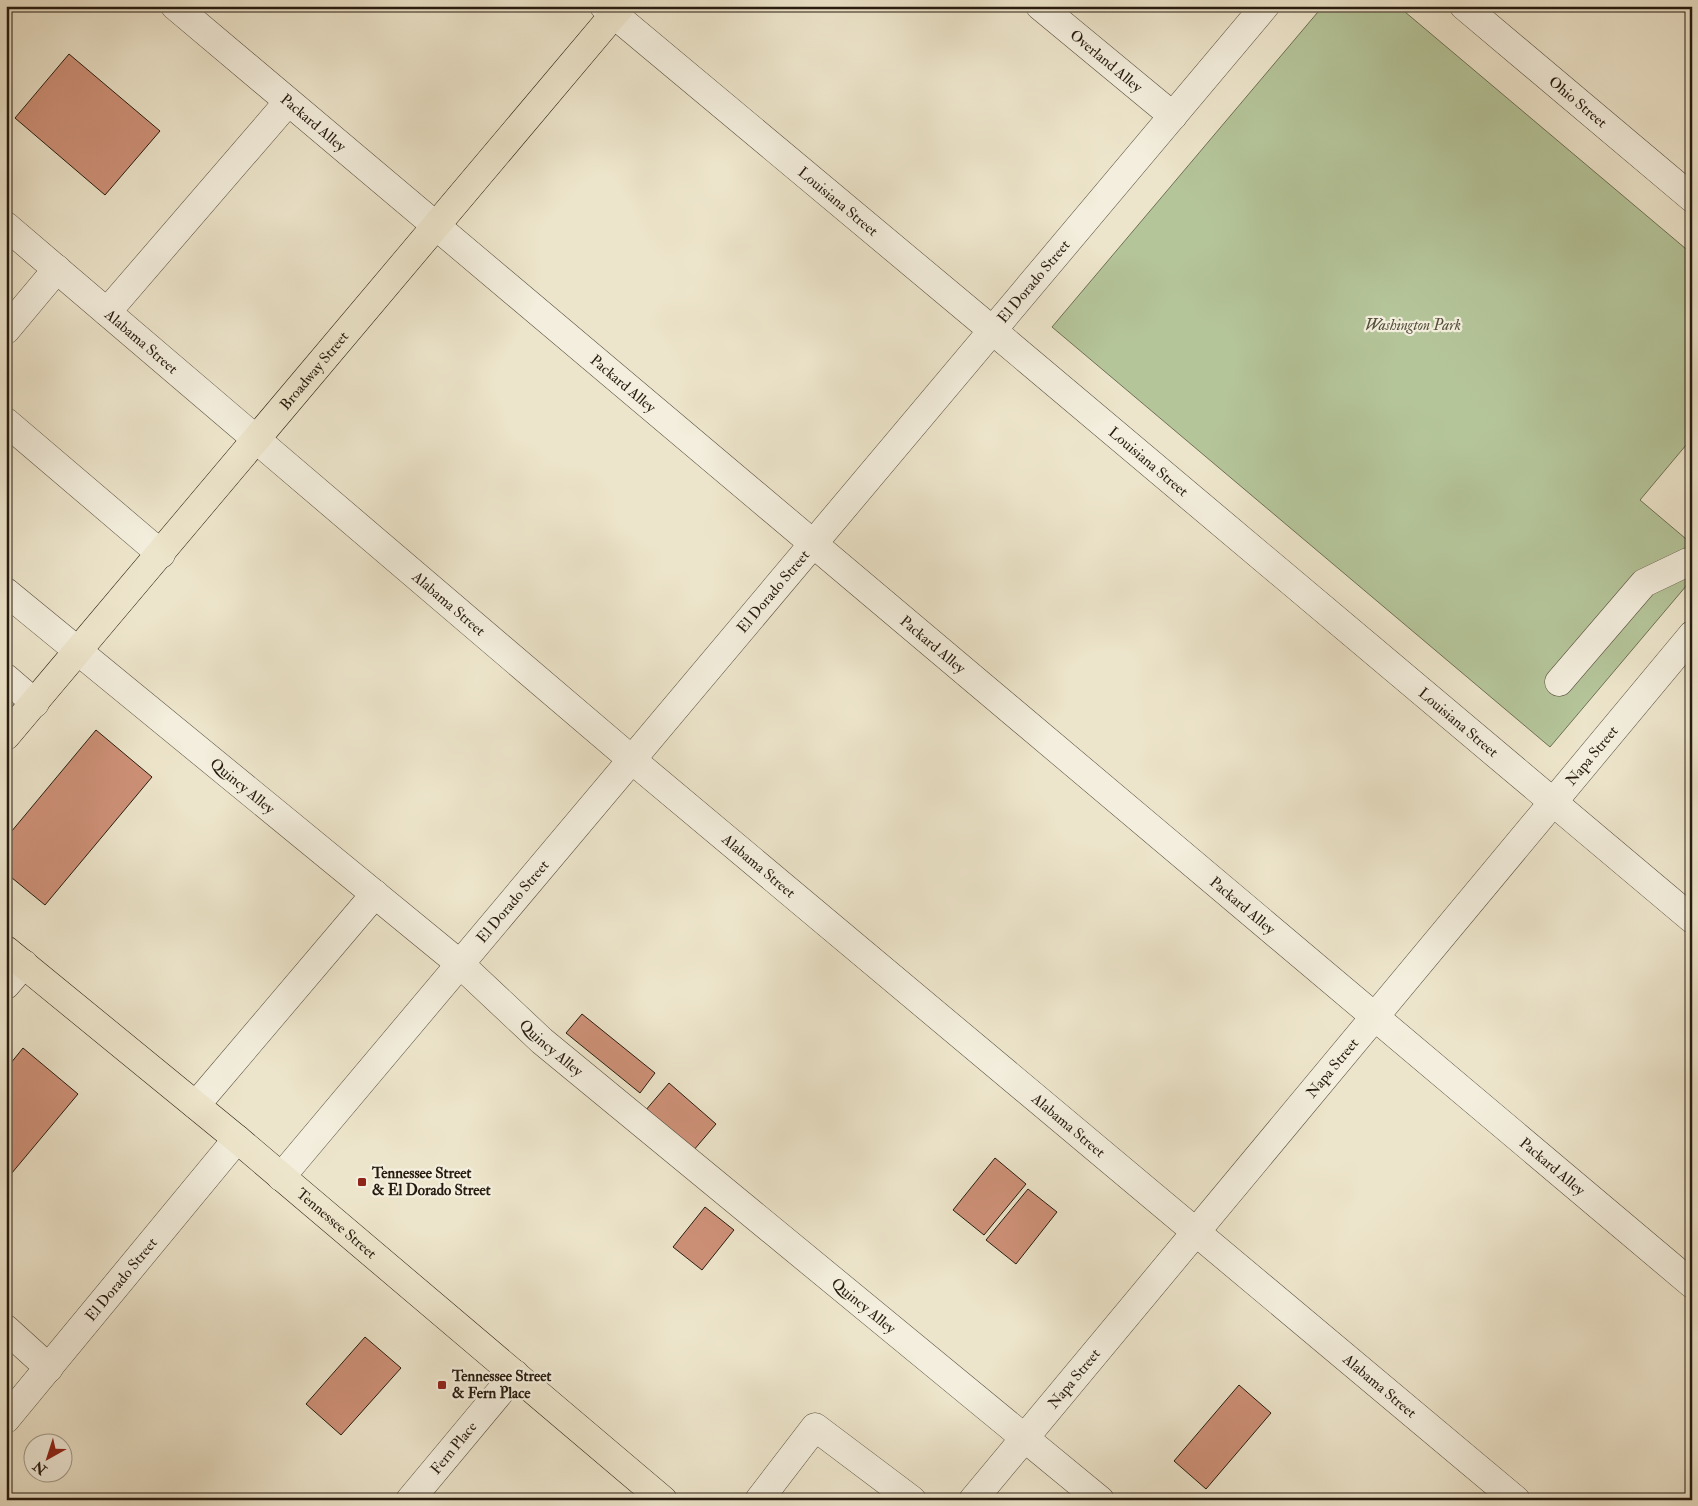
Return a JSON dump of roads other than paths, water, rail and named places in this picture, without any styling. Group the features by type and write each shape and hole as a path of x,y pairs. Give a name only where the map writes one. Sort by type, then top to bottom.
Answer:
{"main road":[{"name":"Broadway Street","path":"6,736 435,226 613,9"},
{"name":"Tennessee Street","path":"15,957 237,1138 663,1500"}],"street":[{"name":"Packard Alley","path":"175,6 1692,1284"},
{"name":"Overland Alley","path":"1040,6 1173,116"},
{"name":"El Dorado Street","path":"281,1177 1265,6"},
{"name":"Ohio Street","path":"1464,6 1692,198"},
{"name":"Louisiana Street","path":"613,9 1692,919"},
{"path":"107,312 288,102"},
{"name":"Alabama Street","path":"6,226 631,759 1516,1500"},
{"path":"6,330 57,269"},
{"path":"6,422 161,554"},
{"path":"1559,682 1644,583 1688,562 1692,565"},
{"name":"Quincy Alley","path":"6,592 460,964 542,1041 1100,1500"},
{"name":"Napa Street","path":"973,1500 1692,635"},
{"path":"6,678 35,702"},
{"path":"196,1105 375,894"},
{"path":"6,985 15,957"},
{"name":"El Dorado Street","path":"6,1419 237,1138"},
{"path":"6,1328 49,1368"},
{"name":"Fern Place","path":"410,1500 515,1374"},
{"path":"759,1500 815,1426 912,1500"}],"place":[{"name":"Tennessee Street & El Dorado Street","path":"362,1182"},
{"name":"Tennessee Street & Fern Place","path":"442,1385"}],"park label":[{"name":"Washington Park","path":"1413,325"}]}
